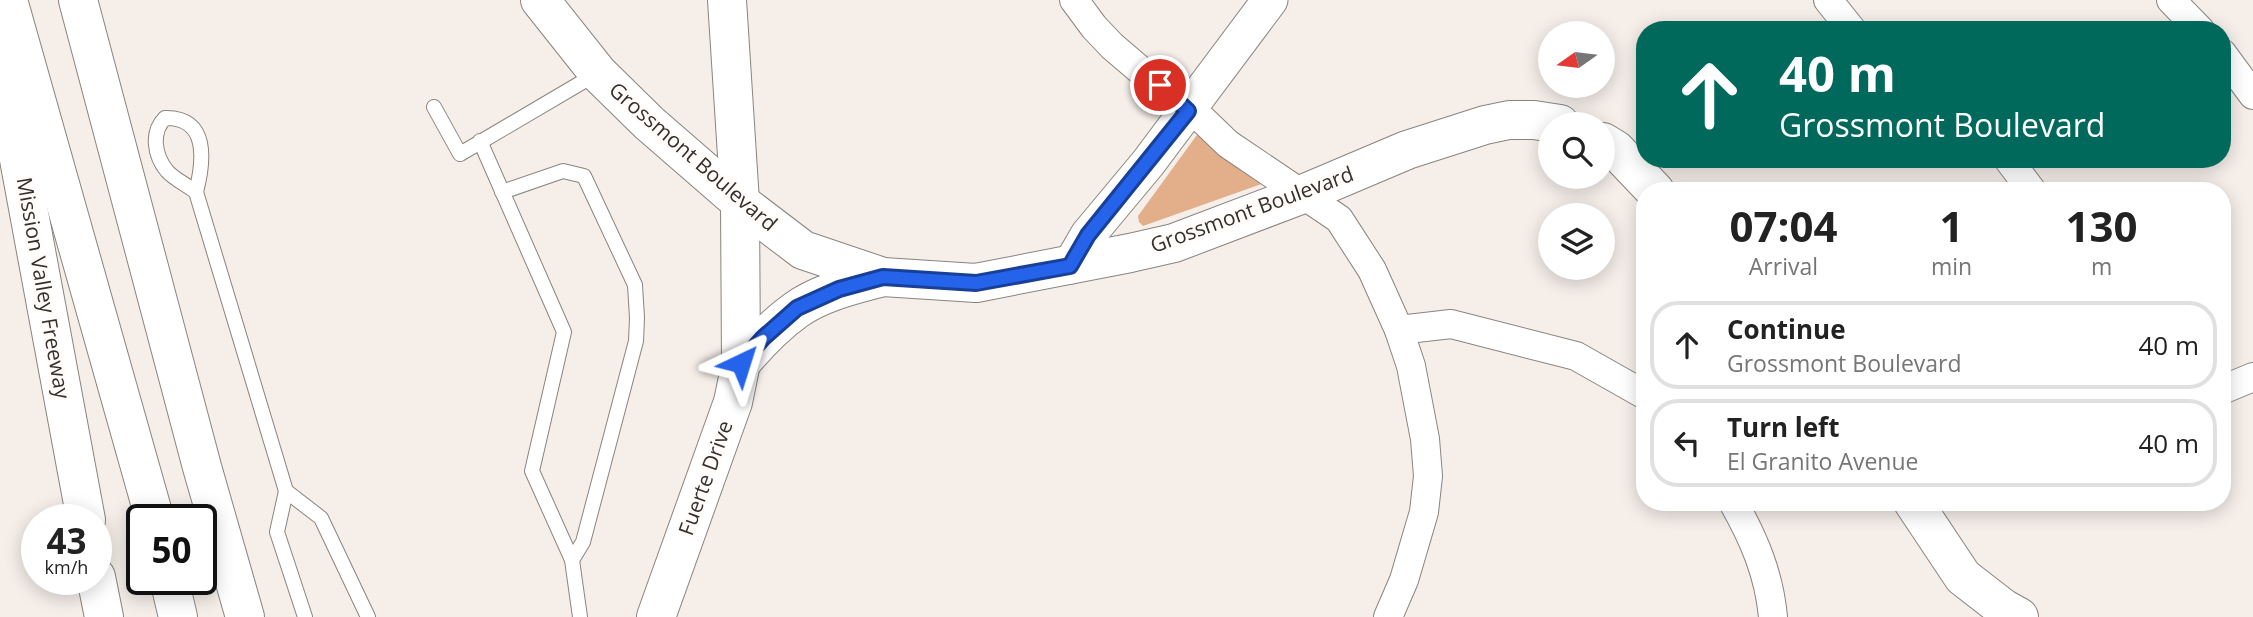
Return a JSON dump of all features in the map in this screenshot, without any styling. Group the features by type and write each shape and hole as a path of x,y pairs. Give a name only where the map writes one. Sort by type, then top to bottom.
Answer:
{"main road":[{"path":"8,0 150,504"},
{"path":"78,0 198,454 245,617"},
{"name":"Grossmont Boulevard","path":"540,0 598,73 649,123 740,202 803,250 883,277 976,283 1174,243 1303,194 1407,150 1485,125 1509,120 1538,121"},
{"name":"Fuerte Drive","path":"656,617 733,402 741,363 740,202 727,0"},
{"name":"Mission Valley Freeway","path":"0,57 83,504"},
{"path":"1615,149 1646,182"},
{"path":"741,363 763,338 797,308 839,289 883,277"},
{"path":"1919,511 1963,577 2019,617"},
{"path":"100,595 104,617"},
{"path":"173,595 178,617"}],"street":[{"path":"1074,0 1112,46 1188,111 1203,120 1228,144 1339,219 1372,270 1399,330 1420,402 1428,476 1424,512 1404,580 1388,617"},
{"path":"1070,266 1088,235 1188,111 1270,0"},
{"path":"1828,0 1845,21"},
{"path":"2171,0 2191,21"},
{"path":"2231,65 2253,95"},
{"path":"1399,330 1451,324 1576,356 1636,390"},
{"path":"2231,386 2253,377"},
{"path":"1739,511 1751,532 1765,568 1773,617"}],"lane":[{"path":"434,107 460,154 598,73"},
{"path":"196,192 167,170 158,153 155,139 158,125 165,118 179,118 194,127 201,146 202,166 196,192 286,492 277,531 305,617"},
{"path":"481,141 564,332 532,471 572,560 580,617"},
{"path":"502,192 563,171 584,176 635,285 636,341 583,542 572,560"},
{"path":"286,492 321,518 368,617"}],"shaded area":[{"path":"1202,128 1273,180 1143,226 1138,216"}],"route":[{"path":"741,363 763,338 797,308 839,289 883,277 976,283 1070,266 1088,235 1188,111 1160,85"}]}
